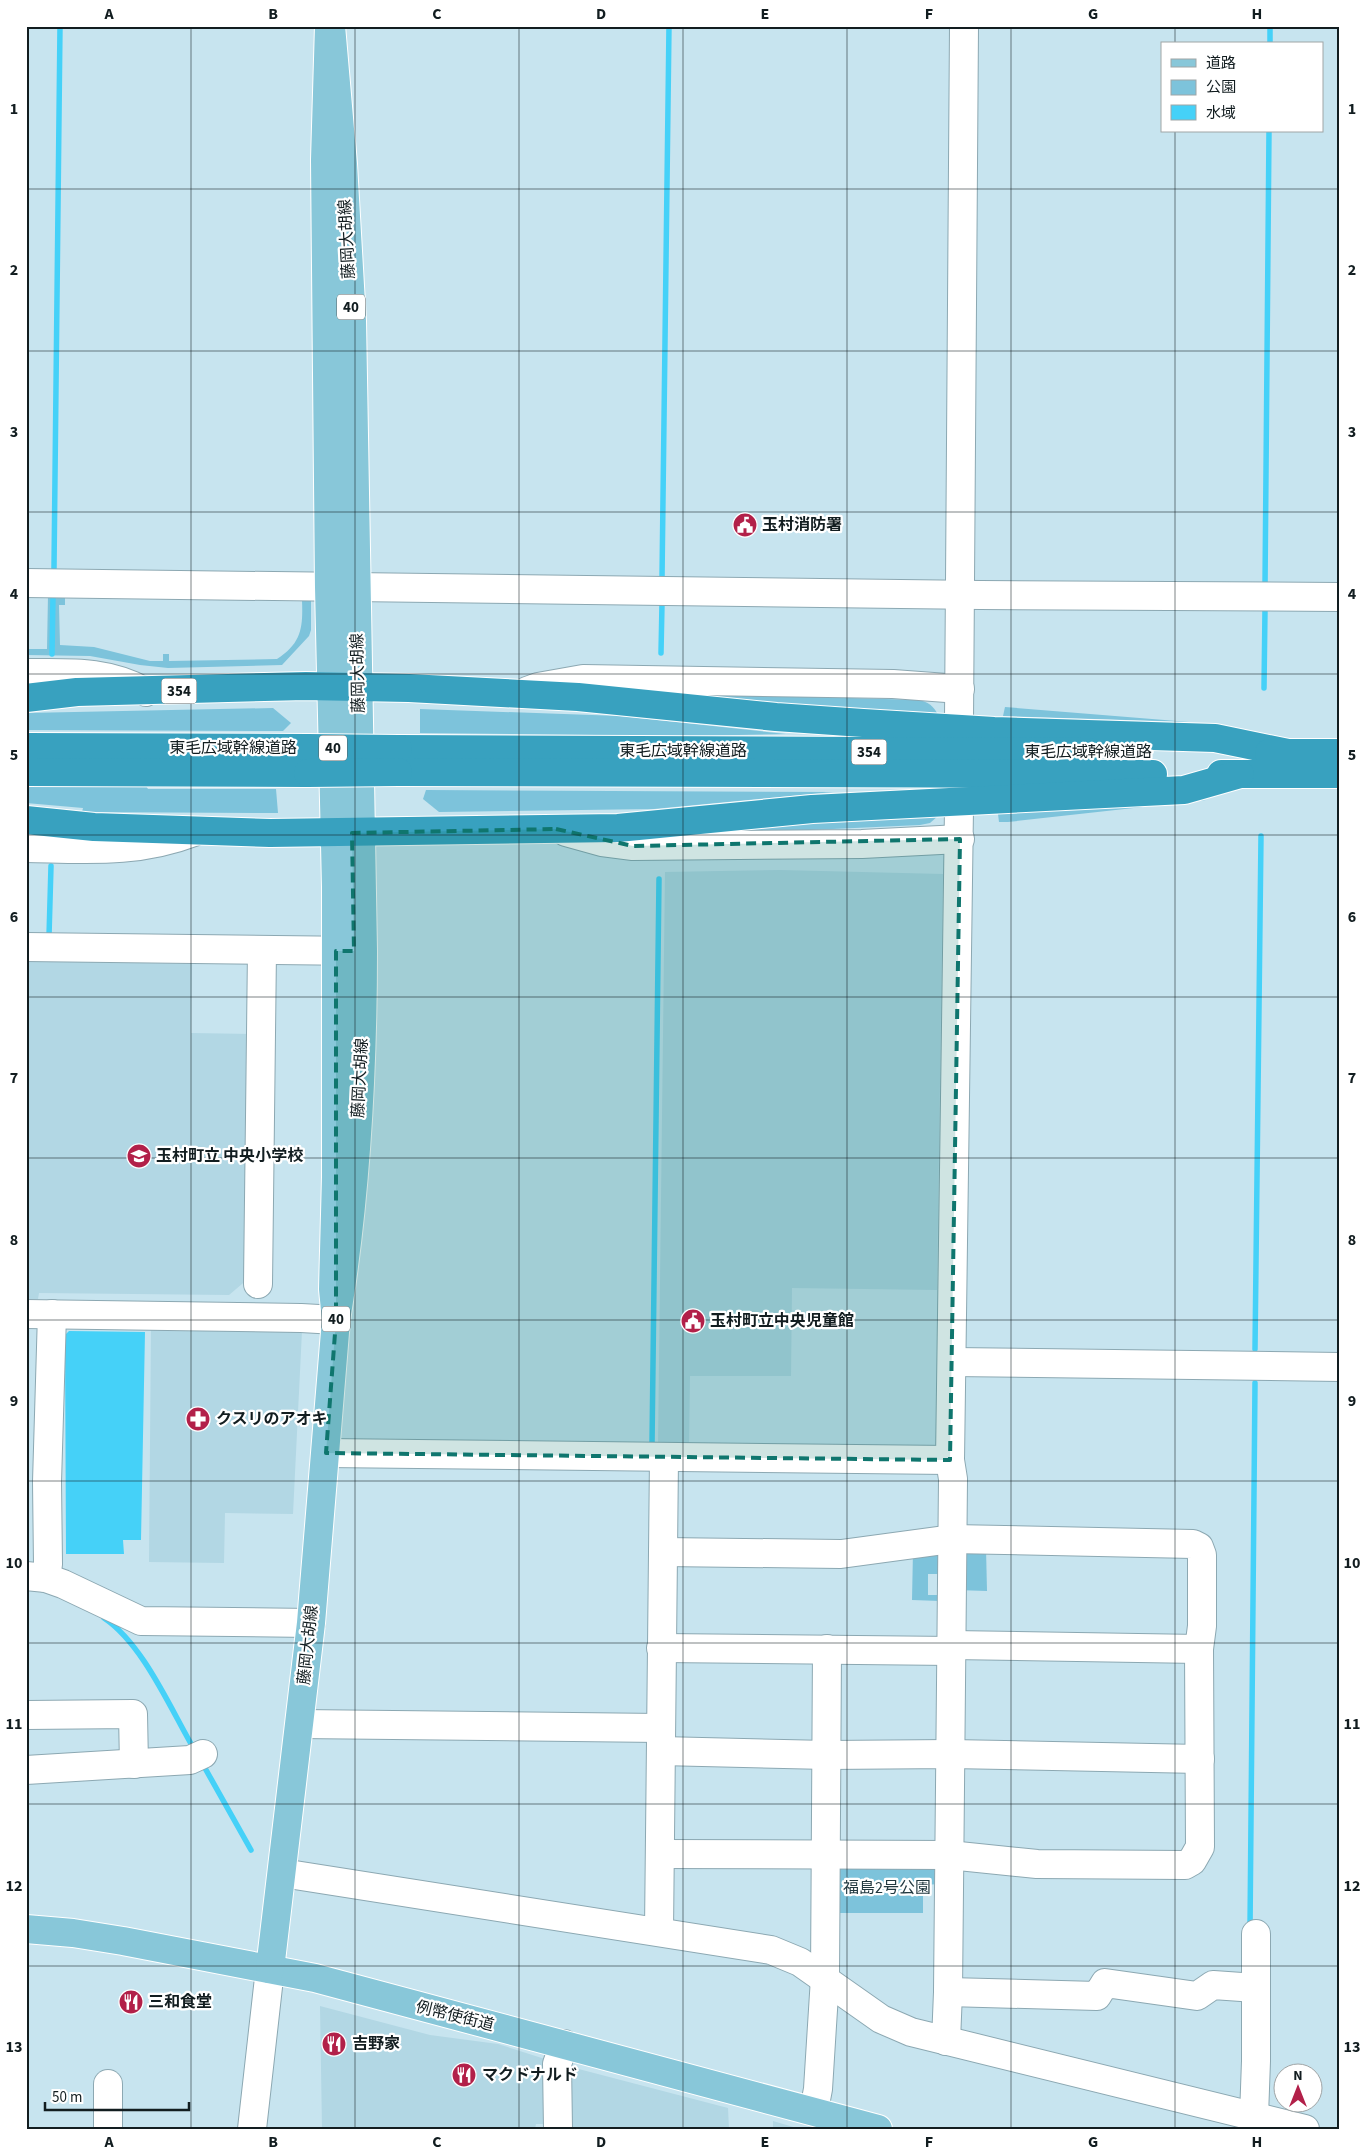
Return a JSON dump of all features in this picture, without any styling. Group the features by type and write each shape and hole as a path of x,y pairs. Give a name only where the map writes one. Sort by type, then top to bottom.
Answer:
{"highway":[{"name":"354","path":"26,698 77,692 353,687 520,693 674,705 776,717 872,724 994,731 1216,738 1288,753"},
{"name":"東毛広域幹線道路","path":"26,747 308,761"},
{"name":"東毛広域幹線道路","path":"26,772 308,761 1340,753"},
{"name":"東毛広域幹線道路","path":"398,761 1340,774"},
{"name":"354","path":"26,820 94,827 194,832 307,833 346,827 556,829 668,824 812,809 1184,790 1240,774"}],"main road":[{"name":"藤岡大胡線","path":"330,26 343,164 352,358 344,406 338,488 342,587 353,687 359,714 346,827"},
{"name":"藤岡大胡線","path":"330,26 325,160 342,587"},
{"name":"藤岡大胡線","path":"270,1969 311,1623 336,1320 348,1225 356,1138 362,1034 351,951 346,827 353,687"},
{"name":"藤岡大胡線","path":"336,1320 333,1289 336,1177 351,951"},
{"name":"例幣使街道","path":"26,1929 123,1940 314,1978 564,2044 822,2118 878,2129"}],"street":[{"path":"959,720 962,595 964,26"},
{"path":"26,583 962,595 1340,597"},
{"path":"26,673 92,674 115,678 146,692"},
{"path":"520,693 538,687 583,679 893,684 960,688"},
{"path":"946,2041 952,1648 953,1478 950,1460 953,1362 959,808"},
{"path":"556,829 602,842 633,846 862,844 960,839"},
{"path":"26,848 116,850 158,843 194,832"},
{"path":"26,947 351,951"},
{"path":"258,1284 262,950"},
{"path":"311,1623 141,1621 90,1596 36,1577 48,1564 37,1482 39,1314 336,1320"},
{"path":"953,1362 1340,1367"},
{"path":"326,1453 950,1460"},
{"path":"659,1931 664,1458"},
{"path":"660,1854 949,1855 1037,1864 1185,1865 1192,1861 1200,1847 1199,1649 1202,1626 1202,1554 1199,1547 1192,1544 952,1539 862,1553 841,1554 663,1552"},
{"path":"661,1648 1199,1649"},
{"path":"822,2118 818,2089 825,1978 827,1649"},
{"path":"26,1715 133,1714 134,1764"},
{"path":"300,1724 660,1740 827,1755 951,1754 1200,1759"},
{"path":"26,1770 134,1764 197,1757"},
{"path":"282,1873 638,1931 659,1931 771,1950 800,1962 881,2019 911,2032 1305,2129"},
{"path":"1254,2116 1256,1934"},
{"path":"252,2129 270,1969"},
{"path":"948,1992 1097,1996 1104,1983 1197,1996 1213,1985 1256,1988"},
{"path":"558,2129 557,2064 564,2044"},
{"path":"108,2084 108,2129"}],"highlighted area":[{"path":"556,829 633,846 960,839 950,1460 326,1453 336,1320 336,951 354,951 352,833"}],"shaded area":[{"path":"780,870 943,874 937,1290 792,1288 791,1376 690,1376 689,1448 658,1448 665,872"},
{"name":"玉村町立 中央小学校","path":"26,961 192,964 191,1033 253,1034 249,1278 229,1295 39,1293 38,1299 26,1299"},
{"path":"151,1326 302,1331 293,1514 225,1513 224,1563 149,1562"},
{"path":"320,2006 430,2035 498,2044 545,2059 547,2124 536,2124 535,2129 322,2129"},
{"path":"571,2067 728,2108 729,2129 567,2129 567,2073"},
{"path":"773,2121 800,2129 773,2129"}],"green space":[{"path":"48,595 311,596 311,630 309,636 282,665 168,668 90,656 26,655 26,649 47,649","holes":["65,597 302,600 302,618 299,634 292,647 277,659 169,661 169,654 163,654 163,661 150,661 94,647 60,645 59,605 65,605"]},
{"path":"595,691 920,700 933,707 940,719"},
{"path":"1005,707 1189,722 1003,716"},
{"path":"273,708 291,723 283,731 26,730 26,713"},
{"path":"420,709 620,716 786,734 685,736 420,733"},
{"path":"26,786 146,786 148,789 276,789 278,813 82,812 83,808 26,803"},
{"path":"426,790 833,792 654,809 439,812 423,799"},
{"path":"1196,799 1206,800 1008,822 999,822 998,814 1141,805"},
{"path":"938,816 930,823 920,825 641,838 796,817"},
{"path":"928,1547 941,1559 940,1574 928,1574 928,1595 940,1595 940,1601 912,1600 913,1551"},
{"path":"967,1548 986,1548 987,1591 956,1590"},
{"name":"福島2号公園","path":"842,1863 931,1864 940,1871 940,1884 923,1885 923,1913 834,1913 834,1871"}],"water":[{"path":"69,1331 145,1332 141,1540 123,1540 124,1554 66,1554 65,1335"}],"waterway":[{"path":"54,568 60,26"},
{"path":"662,578 669,26"},
{"path":"1270,26 1270,42"},
{"path":"1265,586 1269,132"},
{"path":"52,654 53,596"},
{"path":"661,653 662,604"},
{"path":"1264,688 1265,610"},
{"path":"1255,1349 1261,836"},
{"path":"49,936 51,866"},
{"path":"652,1445 659,879"},
{"path":"1250,1929 1255,1383"},
{"path":"104,1618 118,1629 143,1660 194,1749"},
{"path":"201,1761 251,1850"}],"place":[{"name":"玉村消防署","path":"745,525"},
{"name":"玉村町立 中央小学校","path":"139,1156"},
{"name":"玉村町立中央児童館","path":"693,1321"},
{"name":"クスリのアオキ","path":"198,1419"},
{"name":"三和食堂","path":"131,2002"},
{"name":"吉野家","path":"334,2044"},
{"name":"マクドナルド","path":"464,2075"}]}
